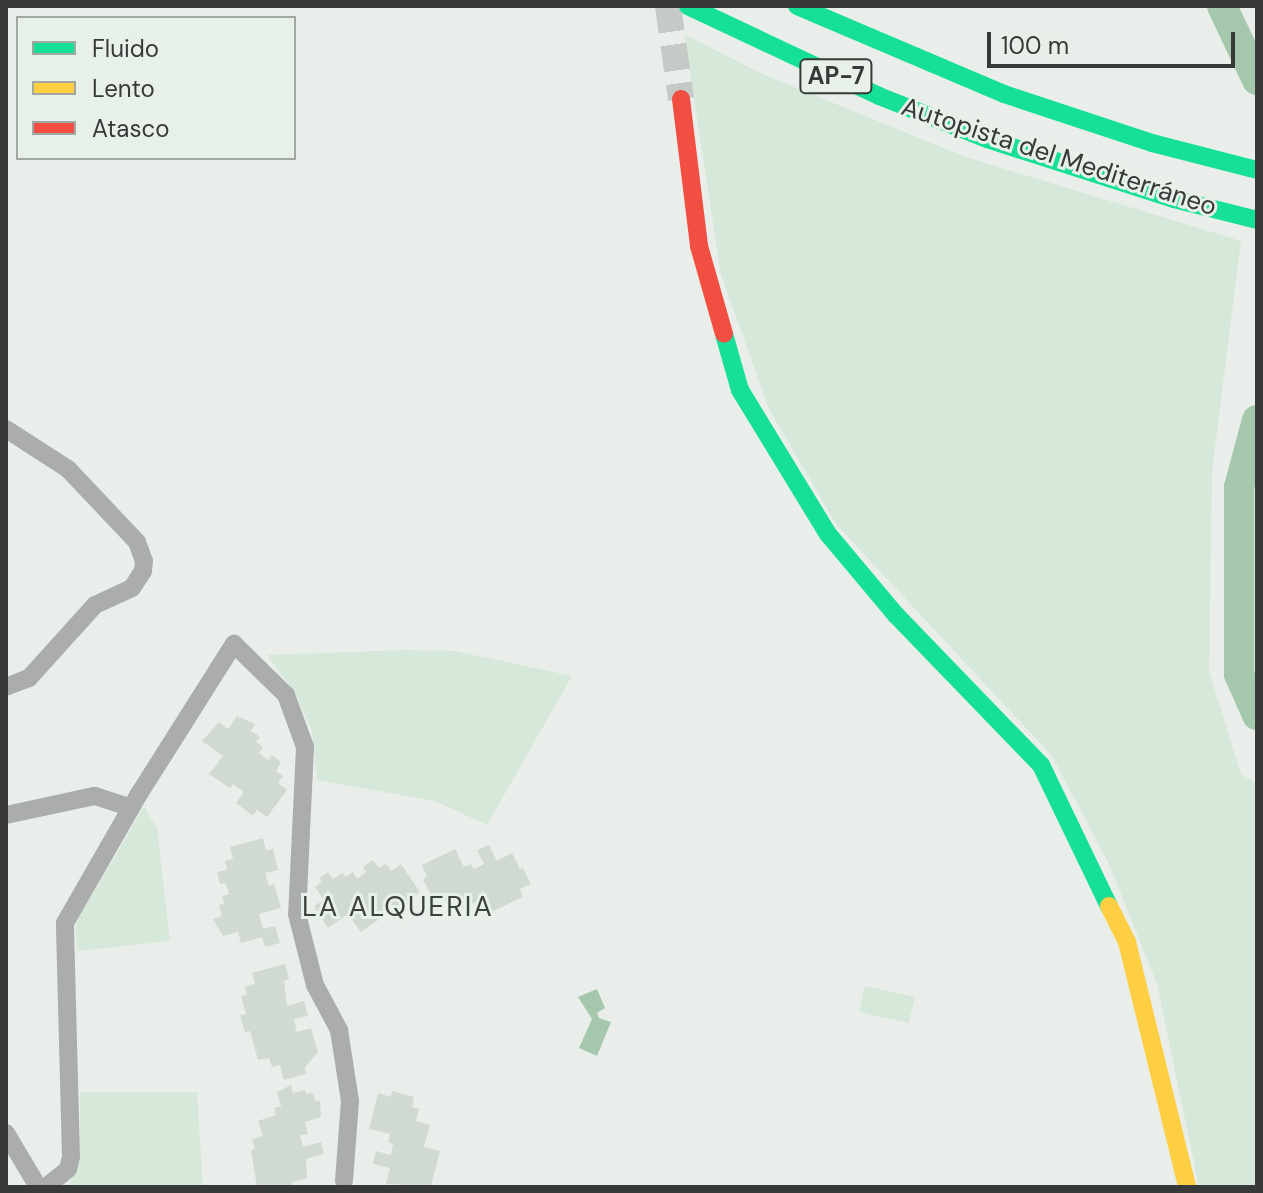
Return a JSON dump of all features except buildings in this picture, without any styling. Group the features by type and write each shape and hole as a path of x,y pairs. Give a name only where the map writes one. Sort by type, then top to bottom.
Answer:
{"main road":[{"name":"Autopista del Mediterráneo","path":"688,6 879,96 987,139 1174,199 1257,220"},
{"name":"Autopista del Mediterráneo","path":"797,6 1004,94 1152,143 1257,170"},
{"path":"681,99 699,246 740,390 828,534 896,615 1041,765 1127,942 1187,1187"}],"street":[{"path":"6,430 68,469 137,542 144,561 139,581 132,588 95,605 29,678 6,687"},
{"path":"46,1187 68,1169 71,1157 65,923 131,808 234,644 286,695 305,747 297,914 315,985 339,1030 350,1101 344,1181"},
{"path":"6,815 95,796 131,808"},
{"path":"6,1133 38,1187"}],"shaded area":[{"path":"684,34 760,73 966,157 1241,241 1212,472 1209,671 1241,774 1257,784 1257,1187 1199,1187 1157,984 1109,864 1052,756 836,524 769,409 721,275"},
{"path":"1257,462 1257,678 1250,661 1250,494"},
{"path":"455,651 572,676 487,825 435,801 317,780 312,731 295,693 267,655"},
{"path":"144,807 157,828 170,941 78,951 75,932 78,919"},
{"path":"865,986 915,997 909,1023 859,1012"},
{"path":"597,989 605,1008 597,1013 599,1018 611,1022 597,1056 579,1048 592,1019 578,997"},
{"path":"80,1092 197,1092 203,1187 68,1187 80,1161"}],"waterway":[{"path":"1222,6 1257,80"},
{"path":"1257,420 1239,487 1239,674 1257,715"}],"tunnel":[{"path":"668,6 681,99"}],"traffic: fast":[{"path":"688,6 879,96 987,139 1174,199 1257,220"},
{"path":"797,6 1004,94 1152,143 1257,170"},
{"path":"724,334 740,390 828,534 896,615 1041,765 1109,906"}],"traffic: slow":[{"path":"1109,906 1127,942 1187,1187"}],"traffic: jam":[{"path":"681,99 699,246 724,334"}],"district":[{"name":"LA ALQUERIA","path":"398,907"}]}
